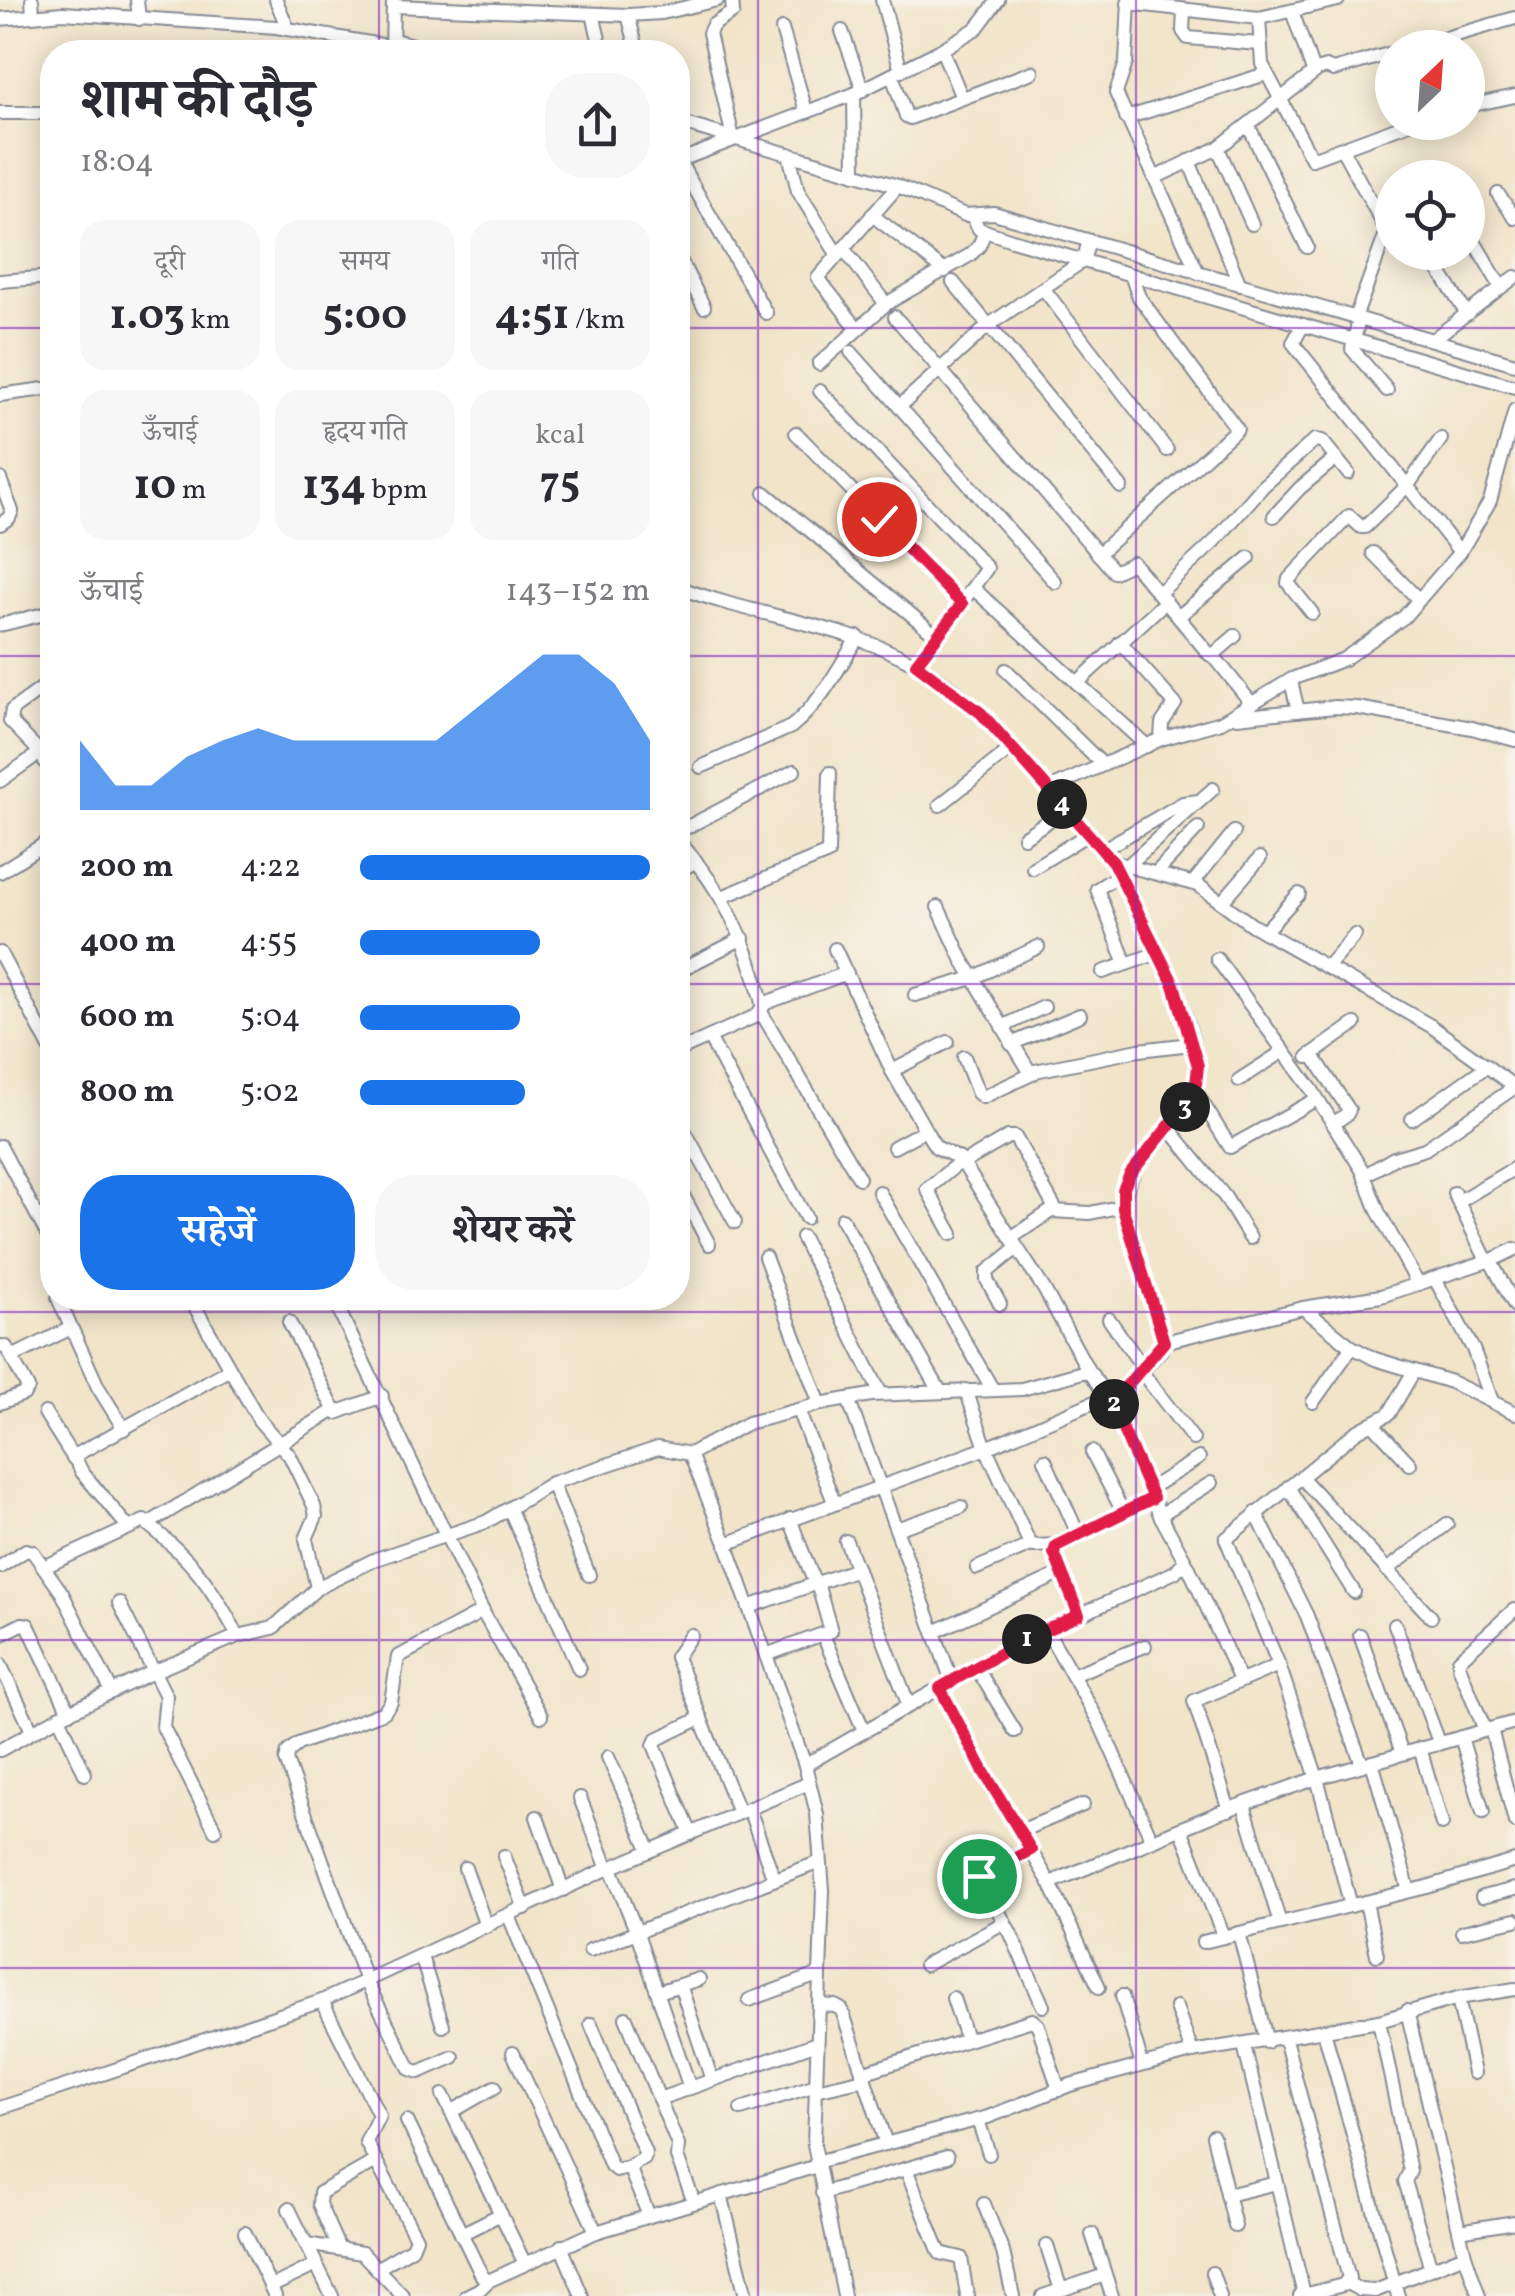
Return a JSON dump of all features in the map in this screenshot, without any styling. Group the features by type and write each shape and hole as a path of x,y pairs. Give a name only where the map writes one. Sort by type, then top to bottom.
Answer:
{"street":[{"path":"7,0 4,18 108,16 288,29 356,40"},
{"path":"32,0 33,15"},
{"path":"108,0 108,16"},
{"path":"137,0 139,20"},
{"path":"276,0 288,29"},
{"path":"393,40 394,3 519,6 628,15 650,7 717,0"},
{"path":"732,0 733,12 712,25 709,33 734,138"},
{"path":"882,0 908,118 1032,72"},
{"path":"690,156 858,92 942,50 977,28 998,0"},
{"path":"1198,273 1116,90 1126,63 1128,2 1258,18 1338,0"},
{"path":"1184,10 1182,32 1188,38 1258,44"},
{"path":"1292,11 1311,70 1315,72"},
{"path":"593,14 599,40"},
{"path":"628,15 635,40"},
{"path":"1258,18 1258,44 1266,74 1311,158 1375,136"},
{"path":"1473,30 1515,18"},
{"path":"782,29 806,111"},
{"path":"842,31 858,92 855,174"},
{"path":"942,50 962,98"},
{"path":"1154,178 1218,148 1315,72 1375,58"},
{"path":"1126,118 1266,74"},
{"path":"1485,102 1515,96"},
{"path":"0,113 40,113"},
{"path":"690,125 898,186 954,212 972,216 994,213 1515,364"},
{"path":"1248,125 1307,247"},
{"path":"1218,148 1252,224"},
{"path":"1342,149 1386,231 1357,319 1353,351 1386,390"},
{"path":"789,154 798,191 840,251 886,304"},
{"path":"1190,161 1240,285"},
{"path":"690,182 766,313"},
{"path":"857,328 818,278 898,186"},
{"path":"1498,194 1515,218"},
{"path":"872,215 949,277 1121,486"},
{"path":"972,216 976,227 1006,238 1515,387"},
{"path":"819,364 886,304 949,277 976,250 987,232"},
{"path":"900,407 989,325 1084,261 1089,241"},
{"path":"1485,259 1501,287"},
{"path":"1439,270 1467,314"},
{"path":"1098,554 1238,429 1139,297 1130,275"},
{"path":"0,281 40,277"},
{"path":"1432,340 1515,277"},
{"path":"690,280 704,307"},
{"path":"1043,288 1168,450"},
{"path":"895,318 1115,573 1131,562 1252,704"},
{"path":"1303,326 1292,343 1460,552"},
{"path":"851,352 1055,582"},
{"path":"0,396 40,390"},
{"path":"820,390 986,566 974,589 916,664"},
{"path":"1230,718 1291,681 1344,659 1404,616 1419,600 1460,552 1496,486 1515,410"},
{"path":"796,433 962,604"},
{"path":"1312,614 1289,578 1350,516 1361,528 1365,527 1408,484 1441,439"},
{"path":"1077,683 1214,542 1262,486 1316,440 1322,441 1348,473"},
{"path":"1274,516 1336,458"},
{"path":"0,479 12,511 0,524"},
{"path":"765,493 938,637"},
{"path":"1373,553 1419,600"},
{"path":"1179,616 1249,558"},
{"path":"974,589 1147,746"},
{"path":"690,591 858,638 916,664 981,713 1120,868 1174,985 1198,1066 1186,1105 1130,1174 1123,1190 1123,1206 1164,1342"},
{"path":"0,626 40,615"},
{"path":"1213,655 1235,636"},
{"path":"701,766 791,727 807,714 858,638"},
{"path":"1120,642 1175,704 1162,722 1161,739"},
{"path":"1006,670 1104,765"},
{"path":"1291,681 1298,710"},
{"path":"40,689 5,711 40,754"},
{"path":"1048,789 1161,739 1230,718 1335,706 1472,728 1515,740"},
{"path":"940,805 1012,748"},
{"path":"0,781 36,757 38,751"},
{"path":"690,826 794,771"},
{"path":"722,896 828,853 830,772"},
{"path":"1126,964 1097,889 1099,885 1214,788"},
{"path":"1102,850 1183,803 1199,801"},
{"path":"1024,837 1066,809"},
{"path":"1156,874 1198,828"},
{"path":"1193,883 1234,832"},
{"path":"1033,868 1088,834"},
{"path":"0,872 40,847"},
{"path":"690,855 722,896 743,938 762,1008 859,1178"},
{"path":"1222,902 1260,858"},
{"path":"690,865 696,862"},
{"path":"1120,868 1193,883 1264,932 1431,1026 1515,1086 1425,1149 1394,1158 1365,1175"},
{"path":"1264,932 1300,894"},
{"path":"938,908 1026,1070 1034,1073"},
{"path":"1327,967 1354,935"},
{"path":"690,964 743,938"},
{"path":"914,995 974,978 1038,947"},
{"path":"835,948 892,1071 933,1144 962,1162 1042,1285 1109,1402 1240,1680"},
{"path":"1104,972 1158,952"},
{"path":"0,953 40,1029"},
{"path":"1218,959 1334,1124 1365,1175 1378,1211 1418,1284"},
{"path":"690,1045 762,1008 847,973"},
{"path":"1002,1027 1044,1007"},
{"path":"1012,1044 1080,1015"},
{"path":"1295,1066 1355,1024"},
{"path":"708,1037 806,1218"},
{"path":"892,1071 948,1042"},
{"path":"964,1058 983,1097 1034,1073 1191,1044"},
{"path":"1239,1080 1284,1051"},
{"path":"1312,1054 1348,1110 1334,1124"},
{"path":"1412,1119 1487,1066"},
{"path":"1194,1089 1230,1146 1318,1099"},
{"path":"1168,1127 1225,1197 1250,1238"},
{"path":"894,1146 925,1130"},
{"path":"952,1234 926,1189 962,1162 1008,1136 1015,1138 1056,1210"},
{"path":"690,1141 735,1222"},
{"path":"0,1146 40,1219"},
{"path":"1515,1168 1457,1197 1515,1306"},
{"path":"880,1192 1008,1389"},
{"path":"1000,1304 987,1280 987,1272 1046,1213 1085,1213 1123,1206"},
{"path":"690,1209 708,1244"},
{"path":"842,1219 940,1391"},
{"path":"802,1237 881,1394"},
{"path":"726,1544 1109,1402 1164,1342 1303,1308 1381,1296 1515,1249"},
{"path":"765,1257 820,1404"},
{"path":"1435,1278 1473,1349 1492,1401"},
{"path":"1303,1308 1352,1347 1375,1359 1451,1382 1515,1412"},
{"path":"63,1310 98,1387 124,1429"},
{"path":"197,1310 259,1420 294,1463 316,1512 306,1539 317,1588"},
{"path":"341,1310 483,1611 541,1716"},
{"path":"1109,1318 1193,1438"},
{"path":"289,1322 334,1410 339,1413 382,1396"},
{"path":"12,1357 71,1328"},
{"path":"0,1346 6,1347 27,1391 0,1403"},
{"path":"1313,1402 1352,1347"},
{"path":"74,1458 230,1369"},
{"path":"1377,1955 1278,1665 1226,1543 1228,1536 1288,1487 1389,1414 1414,1371"},
{"path":"0,1750 155,1671 238,1636 273,1628 317,1588 376,1560 486,1522 552,1482 658,1448 690,1454 748,1423 820,1404 881,1394 1008,1389 1089,1372"},
{"path":"966,1390 986,1448 1032,1545"},
{"path":"848,1399 934,1632 946,1684 984,1772 1050,1883 1099,1987"},
{"path":"148,1524 334,1410"},
{"path":"798,1410 834,1502"},
{"path":"45,1413 74,1458 128,1527"},
{"path":"1372,1423 1410,1464"},
{"path":"1092,1452 1123,1512"},
{"path":"690,1454 805,1765 817,1814 817,2164 844,2296"},
{"path":"977,1568 1032,1545 1056,1546 1123,1512 1200,1458"},
{"path":"1045,1460 1078,1534"},
{"path":"1301,1477 1431,1617"},
{"path":"552,1482 590,1575"},
{"path":"1160,1515 1212,1483"},
{"path":"1288,1487 1354,1592"},
{"path":"896,1529 961,1507"},
{"path":"510,1510 580,1670"},
{"path":"1256,1514 1307,1616 1367,1763 1409,1891"},
{"path":"766,1655 823,1635 832,1627 790,1519"},
{"path":"44,1567 141,1521 204,1577 238,1636"},
{"path":"1387,1570 1447,1524"},
{"path":"846,1541 908,1706"},
{"path":"1056,1546 1054,1553 1079,1615"},
{"path":"0,1567 28,1549 62,1593 112,1692"},
{"path":"805,1765 1046,1630 1175,1572 1180,1566 1188,1568"},
{"path":"749,1607 857,1569"},
{"path":"934,1632 1062,1574"},
{"path":"119,1604 155,1671 166,1702 163,1727 215,1830"},
{"path":"1514,1610 1459,1660 1488,1730 1515,1822"},
{"path":"453,2057 412,2072 366,1981 286,1760 288,1752 298,1744 384,1712 391,1702 398,1657 483,1611"},
{"path":"0,1636 22,1624 28,1625 85,1774"},
{"path":"1395,1625 1438,1742"},
{"path":"1046,1630 1105,1734 1152,1840"},
{"path":"823,1635 864,1731"},
{"path":"1360,1635 1402,1753"},
{"path":"691,1636 676,1656 774,1879"},
{"path":"1072,1676 1145,1646"},
{"path":"0,1664 32,1731"},
{"path":"1229,1810 1193,1704 1198,1697 1278,1665"},
{"path":"976,1667 1015,1732"},
{"path":"690,1834 654,1744 701,1718"},
{"path":"1050,1883 1181,1828 1317,1778 1515,1722"},
{"path":"1460,1737 1483,1812"},
{"path":"1420,1748 1442,1824"},
{"path":"608,1757 650,1851"},
{"path":"0,2108 322,2001 609,1869 810,1783"},
{"path":"580,1798 637,1932 690,2088"},
{"path":"1244,1804 1280,1923"},
{"path":"1020,1831 1083,1806"},
{"path":"537,1817 563,1890"},
{"path":"1181,1828 1224,1937"},
{"path":"950,1891 1031,1850"},
{"path":"504,1856 525,1908"},
{"path":"1203,1942 1515,1861"},
{"path":"590,1950 820,1862"},
{"path":"466,1868 486,1926"},
{"path":"979,1876 1044,2006"},
{"path":"1482,1897 1515,1889"},
{"path":"509,1916 610,2166 616,2170 633,2166 644,2159 645,2153 590,2024"},
{"path":"1462,1932 1515,1920"},
{"path":"924,1965 1005,1922"},
{"path":"1239,1933 1267,2042"},
{"path":"420,1956 442,2026"},
{"path":"749,2000 820,1974"},
{"path":"658,1992 699,1979"},
{"path":"680,1985 712,2080"},
{"path":"466,2296 488,2281 596,2232 817,2164 978,2120 1058,2090 1192,2052 1379,2021 1458,1998 1515,1989"},
{"path":"1122,1996 1142,2066"},
{"path":"953,1998 966,2038"},
{"path":"1458,1998 1474,2072"},
{"path":"322,2001 379,2115 365,2138 416,2242 378,2268"},
{"path":"819,2005 842,2010 886,2144"},
{"path":"1176,2006 1192,2052"},
{"path":"1408,2011 1465,2255 1479,2296"},
{"path":"626,2018 678,2145 677,2157 694,2202"},
{"path":"741,2110 863,2076 1027,2020 1036,2022 1058,2090"},
{"path":"1379,2021 1410,2171 1405,2181 1430,2269"},
{"path":"1324,2030 1396,2290"},
{"path":"1285,2039 1348,2273 1347,2282"},
{"path":"659,2099 817,2043"},
{"path":"1244,2046 1302,2296 1347,2282 1367,2291 1396,2290 1430,2269 1465,2255"},
{"path":"513,2053 596,2232"},
{"path":"451,2112 495,2087"},
{"path":"443,2095 525,2264"},
{"path":"978,2120 989,2154"},
{"path":"406,2121 482,2276 488,2281"},
{"path":"1213,2136 1235,2226"},
{"path":"822,2194 947,2157"},
{"path":"338,2248 318,2204 320,2193 376,2161"},
{"path":"633,2166 631,2172 649,2216"},
{"path":"906,2169 940,2254 960,2258 966,2296"},
{"path":"1226,2195 1277,2183"},
{"path":"721,2194 746,2296"},
{"path":"984,2204 1004,2252 1012,2296"},
{"path":"288,2209 332,2296"},
{"path":"462,2234 501,2214"},
{"path":"1459,2230 1515,2222"},
{"path":"245,2233 272,2291 316,2265"},
{"path":"1092,2234 1112,2296"},
{"path":"306,2244 362,2252 403,2296"},
{"path":"562,2246 580,2292 562,2296"},
{"path":"1047,2246 1061,2290"},
{"path":"1212,2273 1220,2296"},
{"path":"1043,2296 1105,2275"}],"route":[{"path":"879,519 962,604 916,664 981,713 1113,862 1174,985 1198,1066 1196,1084 1186,1105 1130,1174 1123,1190 1123,1209 1164,1342 1114,1400 1113,1407 1153,1498 1054,1549 1079,1615 1022,1641 940,1688 1031,1850 979,1876"}]}
